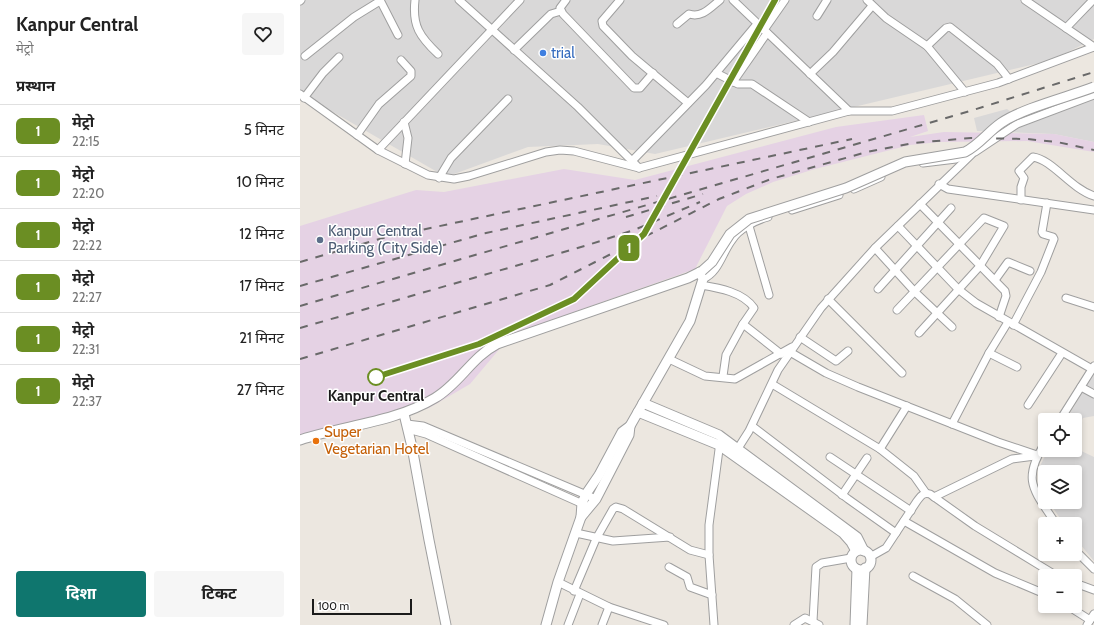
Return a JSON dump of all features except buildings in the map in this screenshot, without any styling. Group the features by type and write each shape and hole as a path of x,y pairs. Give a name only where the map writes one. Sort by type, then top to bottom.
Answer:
{"street":[{"path":"415,0 418,31 423,40 438,54"},
{"path":"459,0 578,107 639,168"},
{"path":"378,150 520,0"},
{"path":"561,11 562,4 566,0"},
{"path":"620,0 602,22 603,26 653,73 688,103"},
{"path":"677,24 689,15 695,16 703,14 720,0"},
{"path":"733,0 849,111"},
{"path":"733,82 785,0"},
{"path":"817,16 827,0"},
{"path":"1025,0 1094,47"},
{"path":"1066,28 1093,0"},
{"path":"305,56 354,17 380,1 398,35"},
{"path":"810,74 828,58 869,3 886,18 927,46 965,92"},
{"path":"514,50 551,14 561,11"},
{"path":"561,11 634,88 640,88 653,73"},
{"path":"632,161 716,73 757,24"},
{"path":"927,46 946,28 950,27 997,64 1009,79"},
{"path":"338,57 302,96 378,150 405,164 439,178 454,179 469,176 546,152 560,150 574,151 639,168 849,111 892,111 965,92 1009,79 1094,47"},
{"path":"357,135 379,104 411,76 411,71 401,60"},
{"path":"716,73 739,84 751,83 809,122"},
{"path":"546,625 558,582 576,534 581,517 582,503 586,494 599,475 622,432 630,426 669,359 690,321 701,277 730,234 749,219 846,188 905,162 965,152 973,148 992,130 1009,119 1094,87"},
{"path":"736,452 752,426 778,370 828,299 875,248 939,184 975,152 1017,124 1094,95"},
{"path":"439,178 451,158 508,98"},
{"path":"404,122 408,138 405,164"},
{"path":"300,440 404,414 448,390 477,358 487,349 497,344 713,273 732,238 749,226 765,218 819,202 854,189 912,164 956,159 975,152"},
{"path":"1021,200 1020,187 1024,178 1019,171 1033,157 1039,158 1048,164 1080,191 1094,196"},
{"path":"939,184 948,189 1094,210"},
{"path":"952,424 989,353 1010,324 1041,272 1054,239 1052,236 1042,233 1047,203"},
{"path":"920,204 1006,293 999,317"},
{"path":"878,289 951,208"},
{"path":"897,310 984,218 1004,226 980,266 919,332"},
{"path":"749,226 769,295"},
{"path":"898,226 958,289 1010,324 1062,353 1093,368 1064,413"},
{"path":"875,248 915,292 952,327"},
{"path":"995,280 1008,262 1030,270"},
{"path":"701,277 753,306 754,310 743,324 726,355 723,376"},
{"path":"1066,298 1094,307"},
{"path":"828,299 902,373"},
{"path":"743,324 781,354"},
{"path":"800,337 836,361 848,351"},
{"path":"669,359 709,377 723,376 738,378 792,349"},
{"path":"792,349 826,373 952,424 1037,455"},
{"path":"989,353 1017,367"},
{"path":"1028,405 1062,353"},
{"path":"772,384 880,449 914,476 926,493 975,526 1046,569"},
{"path":"1081,387 1094,394"},
{"path":"644,403 702,427 736,452 842,533 869,564 861,568"},
{"path":"880,449 907,406"},
{"path":"638,412 721,441"},
{"path":"404,414 446,625"},
{"path":"408,428 423,426 586,494 594,503"},
{"path":"581,517 594,503 629,435 630,426"},
{"path":"752,426 842,495 896,533"},
{"path":"408,428 426,434 582,503 594,503"},
{"path":"714,625 709,555 709,525 721,441"},
{"path":"934,497 1012,459 1037,455"},
{"path":"1037,455 1034,460 1032,473 1033,485 1052,517"},
{"path":"830,457 911,511"},
{"path":"842,495 857,475 867,458"},
{"path":"794,625 802,618 816,623 816,567 822,563 886,548 922,494 926,493"},
{"path":"568,625 577,592 596,539 613,510 619,507 694,552 709,555"},
{"path":"904,521 995,574 1038,591"},
{"path":"576,534 613,541 670,537"},
{"path":"860,554 852,563 861,568"},
{"path":"1082,557 1094,569"},
{"path":"669,567 687,577 690,586 712,595"},
{"path":"856,625 861,568"},
{"path":"861,568 862,625"},
{"path":"913,576 955,598 987,625"},
{"path":"558,582 609,607 664,625"},
{"path":"1082,586 1094,590"},
{"path":"602,625 609,607"},
{"path":"1079,613 1090,620"}],"shaded area":[{"path":"300,0 1094,0 1094,39 1052,60 655,154 598,144 528,147 446,177 300,93"},
{"path":"1094,97 1094,142 1054,134 977,131 974,118 1007,109 1020,119 1026,121"},
{"name":"Kanpur Central","path":"924,115 928,131 910,137 944,132 1054,134 1094,142 1094,152 1027,141 939,142 910,145 815,169 773,182 746,194 727,206 695,269 512,334 470,384 429,408 300,443 300,226 416,190 444,192 564,169 635,180 836,127"},
{"path":"1094,373 1094,416 1083,418 1082,420 1082,413 1070,413"},
{"path":"1082,451 1094,457 1094,561 1082,546 1082,517 1059,517 1054,509 1082,509 1082,465 1040,465 1044,457 1082,457"}],"railway":[{"path":"300,306 970,111 1094,72"},
{"path":"300,359 550,285 719,199 771,179 867,152 913,143 971,138 1027,139 1057,142 1094,150"},
{"path":"300,262 383,238 852,139"},
{"path":"626,217 703,194"},
{"path":"300,286 486,233 657,196"},
{"path":"300,328 588,245 634,230 700,202"}],"metro line":[{"name":"1","path":"376,377 479,344 574,299 644,234 775,0"}],"place":[{"name":"trial","path":"543,53"},
{"name":"Kanpur Central Parking (City Side)","path":"320,240"},
{"name":"Kanpur Central","path":"376,377"},
{"name":"Super Vegetarian Hotel","path":"316,441"}]}
